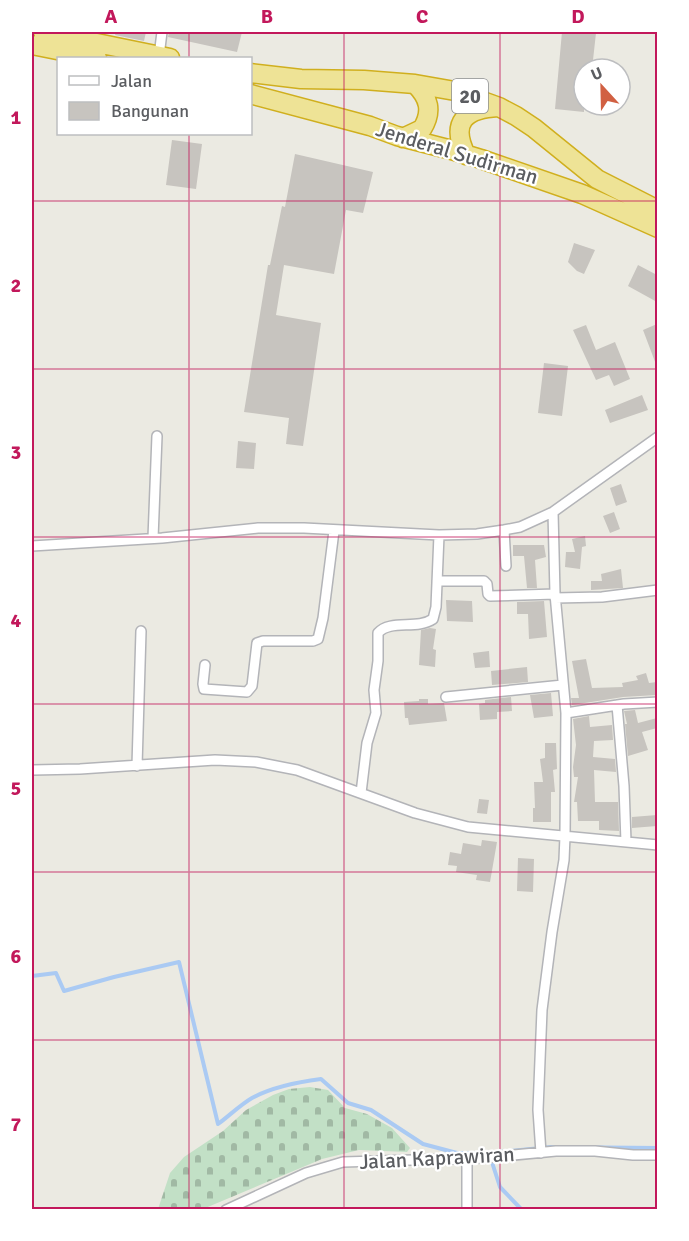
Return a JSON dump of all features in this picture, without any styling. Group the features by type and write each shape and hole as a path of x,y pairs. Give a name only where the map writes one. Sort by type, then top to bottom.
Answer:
{"highway":[{"path":"43,32 165,57"},
{"path":"32,45 92,57"},
{"name":"Jenderal Sudirman","path":"252,73 301,79 415,84 455,91 499,106 534,128 597,179 657,210"},
{"path":"404,138 422,129 429,110 427,99 415,84"},
{"name":"Jenderal Sudirman","path":"252,95 466,154 582,194 657,228"},
{"path":"466,154 458,133 460,123 472,112 499,106"}],"street":[{"path":"162,32 165,57"},
{"path":"153,538 157,436"},
{"path":"32,546 258,528 439,535 477,534 504,530 535,521 553,512 657,437"},
{"path":"541,1148 538,1100 542,1010 564,860 565,836 566,713 555,596 553,512"},
{"path":"504,530 506,566"},
{"path":"205,665 202,684 204,689 247,692 252,686 257,643 318,639 323,618 334,531"},
{"path":"361,793 367,743 376,712 374,690 378,661 378,633 383,628 421,625 433,619 436,607 439,535"},
{"path":"437,581 484,581 488,584 490,596 602,597 657,590"},
{"path":"137,766 141,631"},
{"path":"446,697 563,685"},
{"path":"566,713 617,705 657,702"},
{"path":"617,705 626,842"},
{"path":"32,770 215,760 256,762 297,770 415,813 468,827 657,845"},
{"name":"Jalan Kaprawiran","path":"226,1209 306,1173 343,1162 483,1158 541,1148 657,1155"},
{"path":"467,1159 467,1209"}],"green space":[{"path":"310,1087 328,1090 345,1108 367,1114 392,1128 410,1148 407,1152 359,1150 322,1159 203,1209 158,1209 170,1173 184,1157 223,1131 246,1110 273,1095 289,1089"}],"building":[{"path":"116,32 146,32 144,41 115,35"},
{"path":"169,32 242,32 237,52 168,37"},
{"path":"562,32 596,33 593,57 572,57 572,111 555,109"},
{"path":"172,140 202,144 196,189 166,185"},
{"path":"295,154 373,172 363,213 346,210 334,274 284,265 276,315 321,323 303,446 286,444 289,418 244,412 268,265 270,265 282,206 285,207"},
{"path":"574,243 595,250 584,274 568,262"},
{"path":"638,265 657,275 657,302 628,286"},
{"path":"657,324 657,367 643,330"},
{"path":"586,325 596,350 615,342 630,379 614,386 609,375 596,380 573,330"},
{"path":"544,363 568,366 562,416 538,413"},
{"path":"642,395 648,410 610,423 605,410"},
{"path":"238,441 256,443 254,469 236,468"},
{"path":"621,484 627,502 616,506 610,488"},
{"path":"614,512 620,529 610,533 603,516"},
{"path":"585,536 586,546 582,547 580,569 565,567 566,552 575,552 572,539"},
{"path":"513,545 544,545 546,557 535,560 537,588 527,588 524,556 513,556"},
{"path":"621,569 623,588 591,590 591,581 602,581 601,574"},
{"path":"446,600 472,601 473,622 447,621"},
{"path":"544,601 547,637 529,639 528,614 517,614 517,602"},
{"path":"436,629 433,649 436,650 435,667 419,665 421,630"},
{"path":"489,651 490,667 475,668 473,653"},
{"path":"586,659 592,688 623,687 622,683 638,680 636,676 646,673 649,683 657,682 657,695 623,697 572,705 571,698 579,698 572,661"},
{"path":"527,667 528,682 492,685 491,671"},
{"path":"551,693 553,716 534,718 530,695"},
{"path":"511,697 512,711 497,712 497,719 480,720 479,704 485,703 485,700"},
{"path":"419,699 428,699 428,704 444,703 447,721 409,725 408,718 405,718 404,702 419,701"},
{"path":"635,710 638,723 657,718 657,728 642,732 648,750 628,756 625,724 627,724 624,711"},
{"path":"589,716 590,727 612,725 613,740 594,741 593,757 615,759 616,772 594,770 595,802 618,802 619,831 599,830 599,821 578,821 577,802 574,802 578,777 574,777 573,767 576,745 573,719"},
{"path":"545,743 556,743 557,769 553,770 555,792 551,792 551,822 533,822 534,782 543,782 540,759 545,758"},
{"path":"479,799 489,800 487,814 477,813"},
{"path":"657,815 657,826 632,828 632,817"},
{"path":"482,840 497,842 490,882 476,880 477,875 456,872 457,866 448,865 450,852 461,854 463,843 481,846"},
{"path":"518,858 534,859 533,892 517,891"}],"waterway":[{"path":"32,976 56,973 64,991 179,962 218,1124 260,1094 321,1079 348,1103 371,1110 423,1144 457,1153 489,1153 500,1187 522,1210"},
{"path":"489,1153 551,1147 658,1148"}]}
